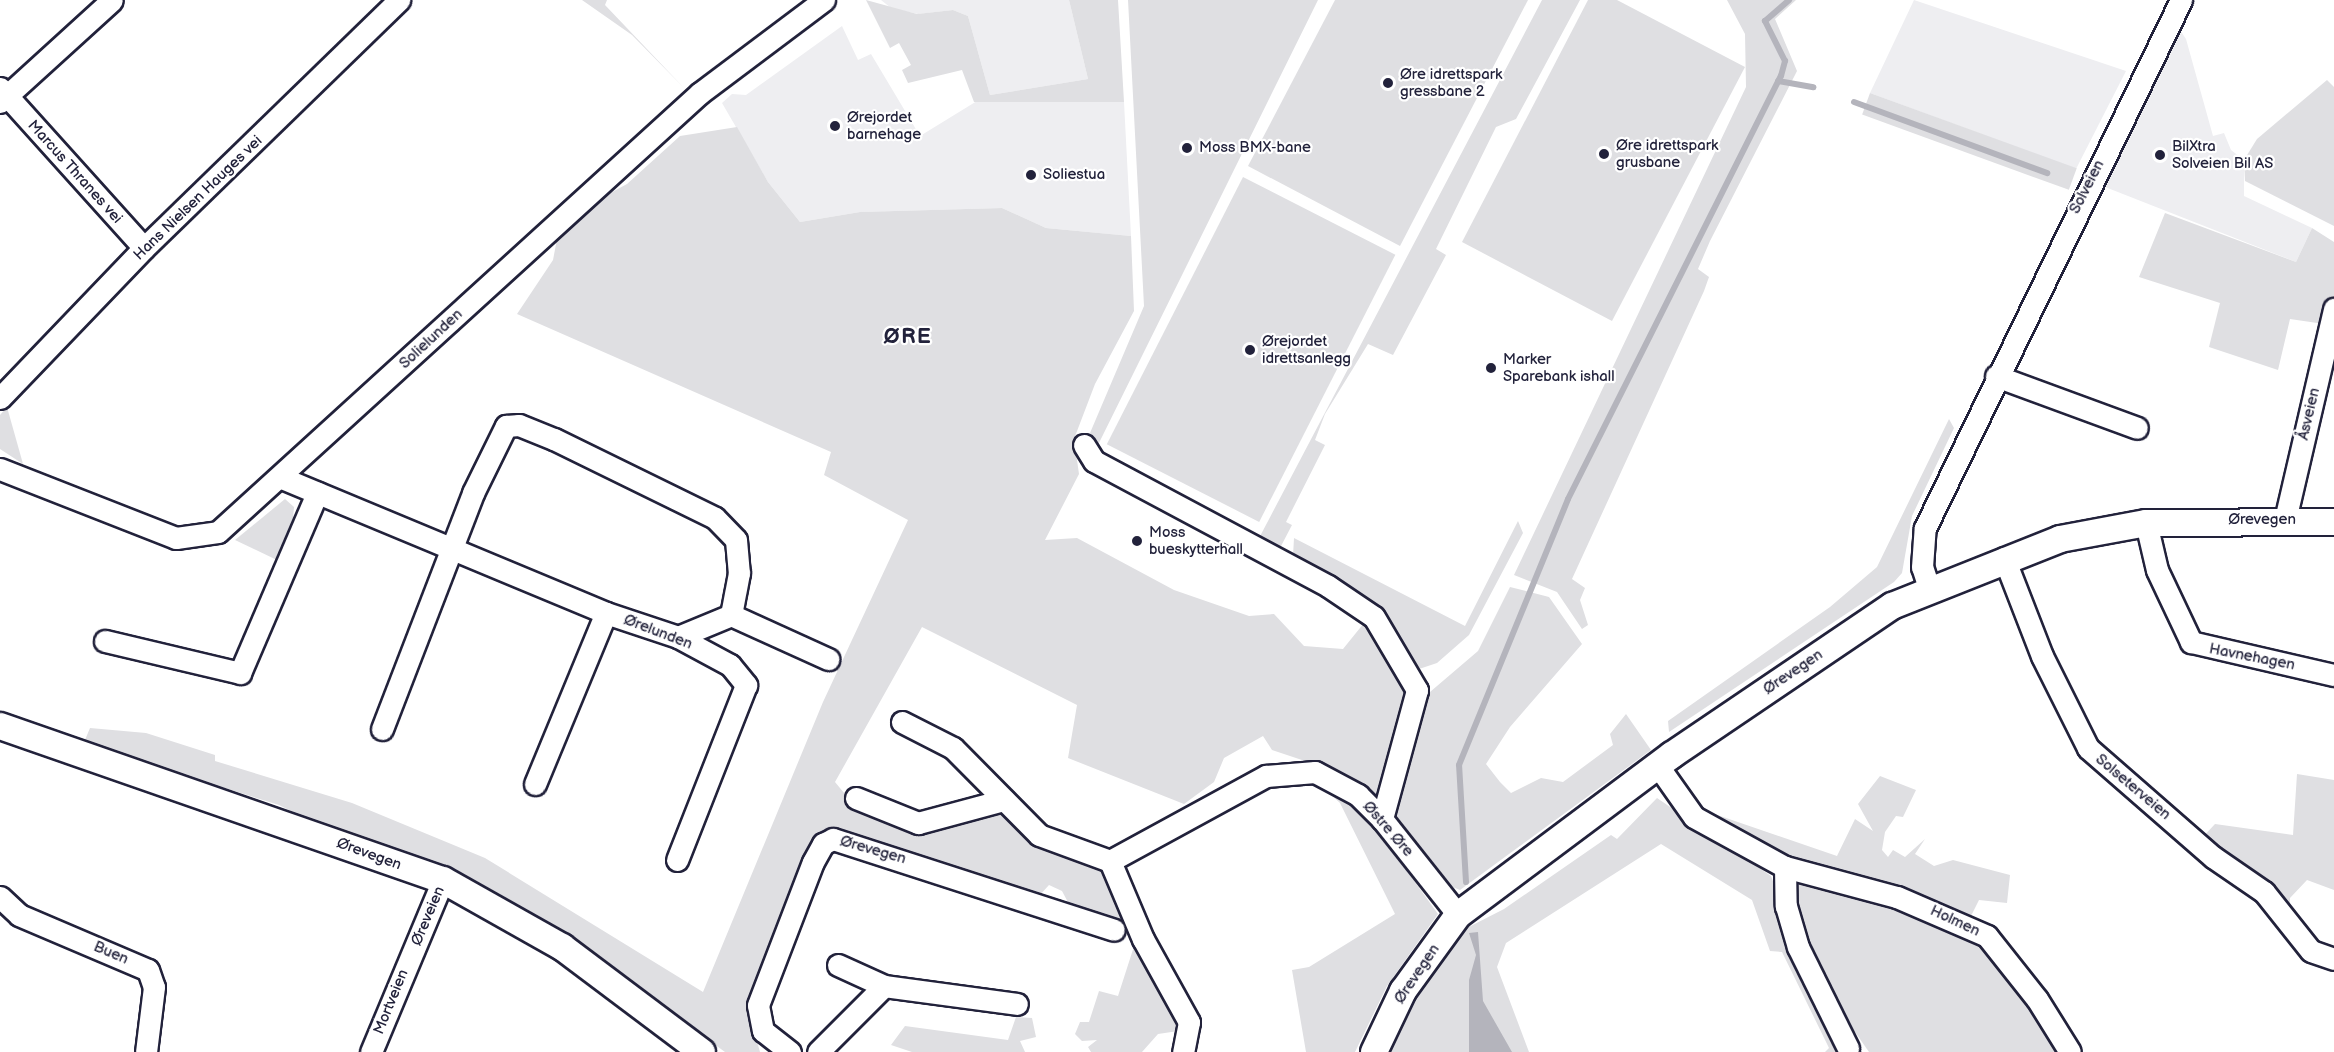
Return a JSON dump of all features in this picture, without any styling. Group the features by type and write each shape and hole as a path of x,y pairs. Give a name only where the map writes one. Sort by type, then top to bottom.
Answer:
{"street":[{"name":"Marcus Thranes vei","path":"112,0 2,95 144,248"},
{"name":"Hans Nielsen Hauges vei","path":"0,398 144,248 399,0"},
{"name":"Solielunden","path":"0,469 189,539 218,532 282,478 694,99 824,0"},
{"name":"Solveien","path":"1929,588 1922,567 1925,528 1996,376 2181,0"},
{"name":"Åsveien","path":"2285,520 2329,347 2334,309"},
{"path":"1996,376 2137,428"},
{"path":"382,729 496,440 506,426 519,425 715,518 736,540 739,573 731,615"},
{"path":"1084,445 1094,460 1328,586 1374,617 1417,690 1382,819"},
{"name":"Ørelunden","path":"282,478 606,613 678,637 730,665 746,686 677,860"},
{"path":"105,641 240,673 316,493"},
{"name":"Ørevegen","path":"1374,1052 1403,991 1458,915 1658,766 1871,619 1929,588 2004,558 2060,539 2146,523 2285,520 2334,522"},
{"name":"Havnehagen","path":"2146,523 2157,570 2190,642 2334,675"},
{"name":"Solseterveien","path":"2004,558 2042,656 2088,748 2213,857 2264,892 2311,951 2334,959"},
{"path":"534,784 606,613"},
{"path":"678,637 731,615 828,658"},
{"path":"902,722 953,748 1039,836 1110,861 1143,939 1189,1022 1191,1035 1183,1052"},
{"name":"Ørevegen","path":"0,726 443,880 562,946 702,1052"},
{"name":"Holmen","path":"1658,766 1694,818 1785,867 1897,897 1987,936 2037,999 2070,1052"},
{"name":"Østre Øre","path":"1110,861 1266,776 1315,772 1358,795 1382,819 1458,915"},
{"path":"856,798 918,823 1004,800"},
{"name":"Ørevegen","path":"790,1052 763,1031 758,1005 813,862 823,844 833,839 1114,930"},
{"path":"1785,867 1786,906 1798,947 1848,1048"},
{"name":"Øreveien","path":"412,952 443,880"},
{"name":"Buen","path":"0,897 19,915 148,970 154,987 146,1052"},
{"name":"Mortveien","path":"371,1052 412,952"},
{"path":"838,965 884,986 1017,1004"},
{"path":"818,1052 884,986"}],"shaded area":[{"path":"582,0 607,0 605,5 685,89 632,35"},
{"path":"866,0 917,14 953,10 968,16 990,95 1088,79 1069,0 1118,0 1124,102 974,102 962,70 908,83 902,70 911,65 899,43 890,48"},
{"path":"881,0 1069,0 1088,79 990,95 968,16 953,10 918,14 891,8"},
{"name":"Moss BMX-bane","path":"1128,0 1318,0 1096,449 1090,433 1144,306"},
{"name":"Øre idrettspark gressbane 2","path":"1335,0 1528,0 1400,246 1248,166"},
{"path":"1542,0 1580,0 1516,119 1496,127 1436,249 1446,255 1393,355 1368,344 1325,414 1315,440 1325,445 1286,522 1292,525 1280,548 1258,540"},
{"name":"Øre idrettspark grusbane","path":"1588,0 1617,0 1745,67 1612,321 1462,242"},
{"path":"1727,0 1796,0 1775,19 1797,71 1710,241 1698,269 1709,277 1704,291 1572,579 1585,588 1580,600 1588,625 1582,629 1557,592 1514,575 1746,87 1745,34"},
{"path":"1914,0 2126,71 2076,169 1870,93"},
{"path":"842,26 858,60 871,54 920,136 977,101 1124,102 1131,236 1046,228 1002,208 860,212 800,222 768,182 722,103 732,94 746,95"},
{"path":"2178,27 2186,39 2213,136 2224,133 2231,150 2244,160 2244,196 2312,228 2296,262 2100,185"},
{"path":"2327,80 2334,87 2334,226 2245,181 2244,160 2257,139"},
{"path":"1870,93 2077,168 2069,190 1862,115"},
{"path":"737,127 768,182 800,222 860,212 1002,208 1046,228 1131,236 1134,311 1095,384 1074,439 1079,474 1045,540 1077,538 1174,590 1249,616 1274,614 1304,646 1343,649 1364,623 1402,678 1407,708 1381,795 1374,796 1344,774 1272,750 1263,736 1224,758 1214,782 1184,804 1068,758 1077,705 922,627 835,782 854,805 897,822 1005,811 1101,868 1137,937 1071,908 1062,891 1049,885 1039,896 929,857 890,850 839,830 822,831 811,846 751,1020 760,1052 725,1052 584,948 475,884 362,847 279,805 212,784 185,784 171,772 85,740 90,728 146,733 215,755 215,761 352,803 485,858 703,992 823,702 908,520 824,475 831,452 517,314 553,260 557,239 601,198 627,184 680,136"},
{"name":"Ørejordet idrettsanlegg","path":"1243,177 1395,255 1259,522 1107,444"},
{"path":"2165,213 2296,262 2312,228 2334,242 2334,298 2324,324 2290,319 2278,370 2209,347 2220,303 2139,277"},
{"path":"7,407 23,464 0,449 0,415"},
{"path":"1949,419 1954,428 1912,516 1902,573 1894,582 1669,732 1668,721 1830,607 1877,567"},
{"path":"285,499 294,507 293,518 279,561 235,540"},
{"path":"1518,521 1523,533 1469,635 1437,663 1419,669 1293,556 1294,538 1465,626"},
{"path":"1510,587 1549,597 1582,644 1510,727 1486,764 1500,782 1511,793 1541,778 1563,782 1613,745 1610,734 1626,714 1651,750 1460,890 1448,885 1392,818 1396,790 1430,692 1478,651"},
{"path":"2297,774 2334,780 2334,890 2307,880 2290,898 2290,913 2200,840 2215,824 2293,835"},
{"path":"1880,776 1916,790 1903,817 1896,816 1885,832 1882,850 1888,857 1893,850 1905,857 1925,839 1915,854 1934,866 1953,860 2010,875 2007,903 1979,900 1971,916 1786,859 1697,808 1837,856 1855,819 1873,831 1858,804"},
{"path":"1328,792 1357,807 1373,824 1438,914 1387,986 1355,1052 1306,1052 1292,970 1309,967 1395,914 1340,803"},
{"path":"1657,798 1771,876 1837,1052 1825,1052 1829,1048 1782,952 1770,951 1752,900 1661,844 1506,943 1497,967 1529,1052 1385,1052 1404,1009 1461,931 1504,909 1611,835 1617,839"},
{"path":"1797,879 1834,883 1974,935 1999,962 2061,1052 1869,1052 1830,996 1806,946 1794,899"},
{"path":"1478,932 1483,1001 1512,1052 1469,1052 1469,980 1476,955 1469,933"},
{"path":"1137,937 1185,1030 1158,1034 1142,1052 1091,1052 1088,1047 1097,1040 1082,1041 1075,1034 1080,1022 1089,1022 1099,991 1118,996"},
{"path":"1016,1017 1032,1018 1036,1037 1020,1041 1025,1052 912,1052 891,1045 905,1026 1008,1040"}],"waterway":[{"path":"1466,882 1459,765 1568,499 1781,76 1785,61 1765,21 1789,0"},
{"path":"1778,81 1813,87"},
{"path":"1854,102 2047,173"}],"place":[{"name":"Øre idrettspark gressbane 2","path":"1388,83"},
{"name":"Ørejordet barnehage","path":"835,126"},
{"name":"Moss BMX-bane","path":"1187,148"},
{"name":"Øre idrettspark grusbane","path":"1604,154"},
{"name":"BilXtra Solveien Bil AS","path":"2160,155"},
{"name":"Soliestua","path":"1031,175"},
{"name":"Ørejordet idrettsanlegg","path":"1250,350"},
{"name":"Marker Sparebank ishall","path":"1491,368"},
{"name":"Moss bueskytterhall","path":"1137,541"}],"district":[{"name":"ØRE","path":"908,337"}]}
